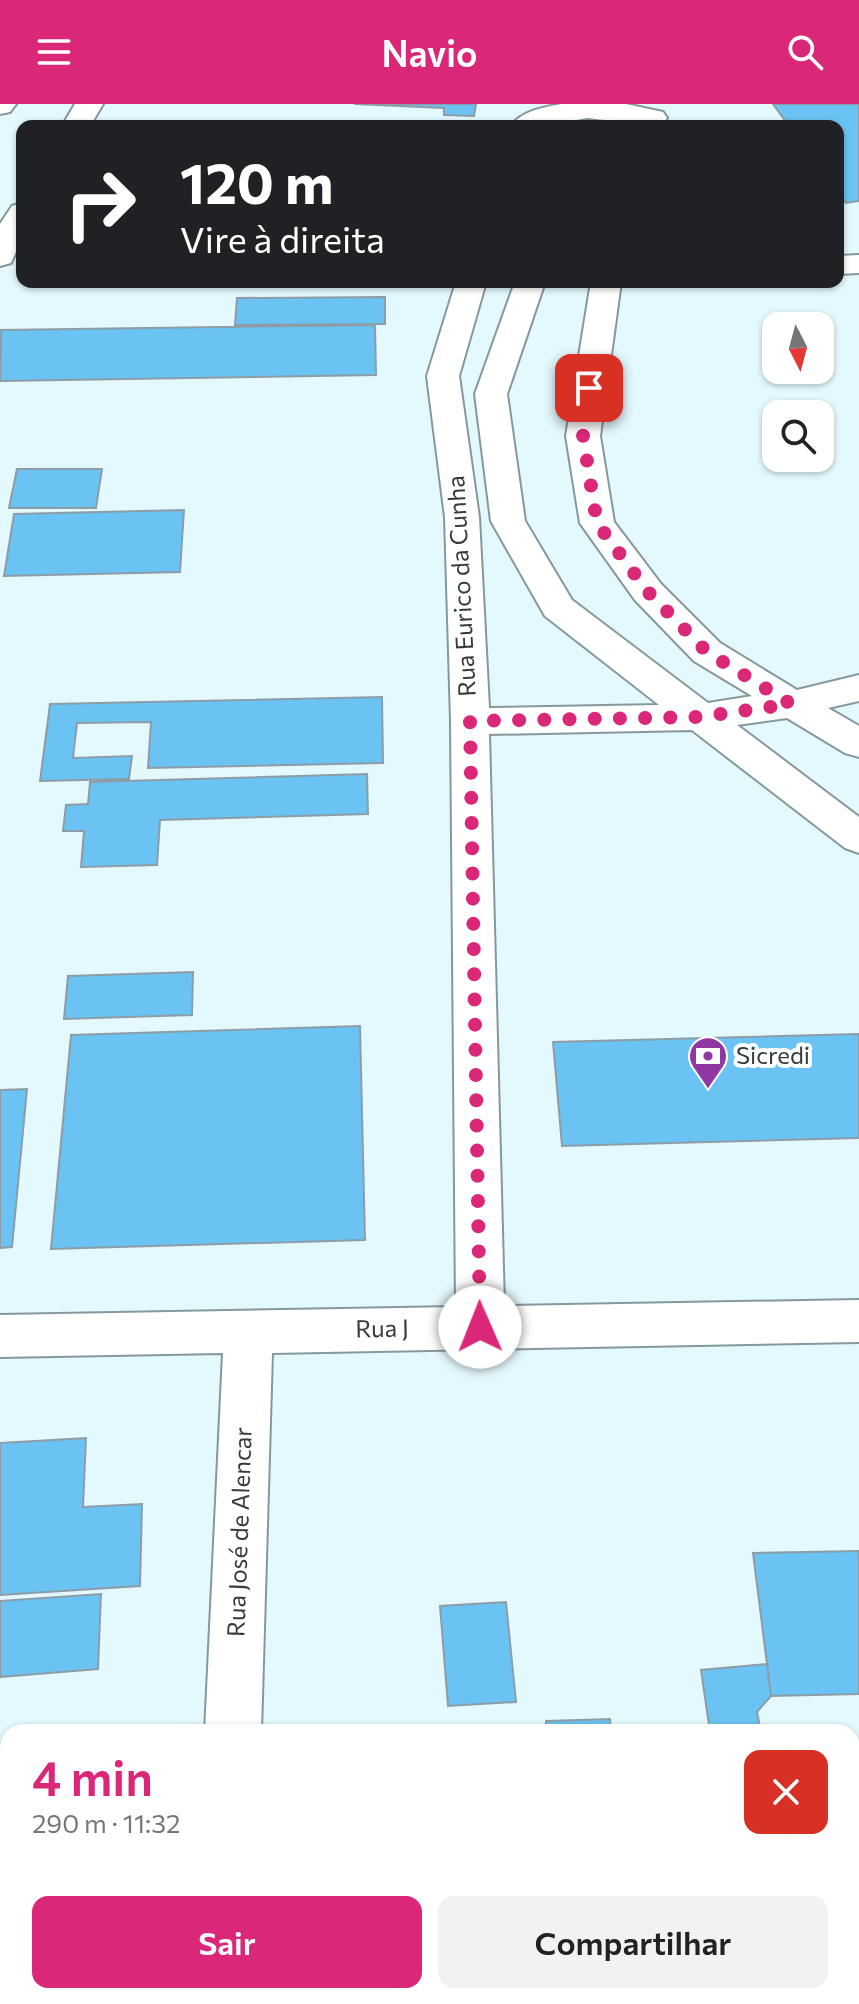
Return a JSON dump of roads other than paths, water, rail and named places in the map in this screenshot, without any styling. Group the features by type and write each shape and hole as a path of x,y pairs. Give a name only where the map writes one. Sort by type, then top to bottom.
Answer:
{"street":[{"path":"533,120 543,113 574,113 604,107 653,116"},
{"path":"0,257 16,222"},
{"name":"Rua Eurico da Cunha","path":"469,288 443,376 462,517 470,721 480,1327"},
{"path":"528,288 491,394 508,521 558,608 859,838"},
{"path":"605,288 583,436 597,523 648,592 707,652 859,744"},
{"path":"462,517 508,521"},
{"path":"470,721 699,717 850,695"},
{"name":"Rua J","path":"0,1336 859,1321"},
{"name":"Rua José de Alencar","path":"233,1724 248,1331"}],"place":[{"name":"Sicredi","path":"708,1090"}]}
